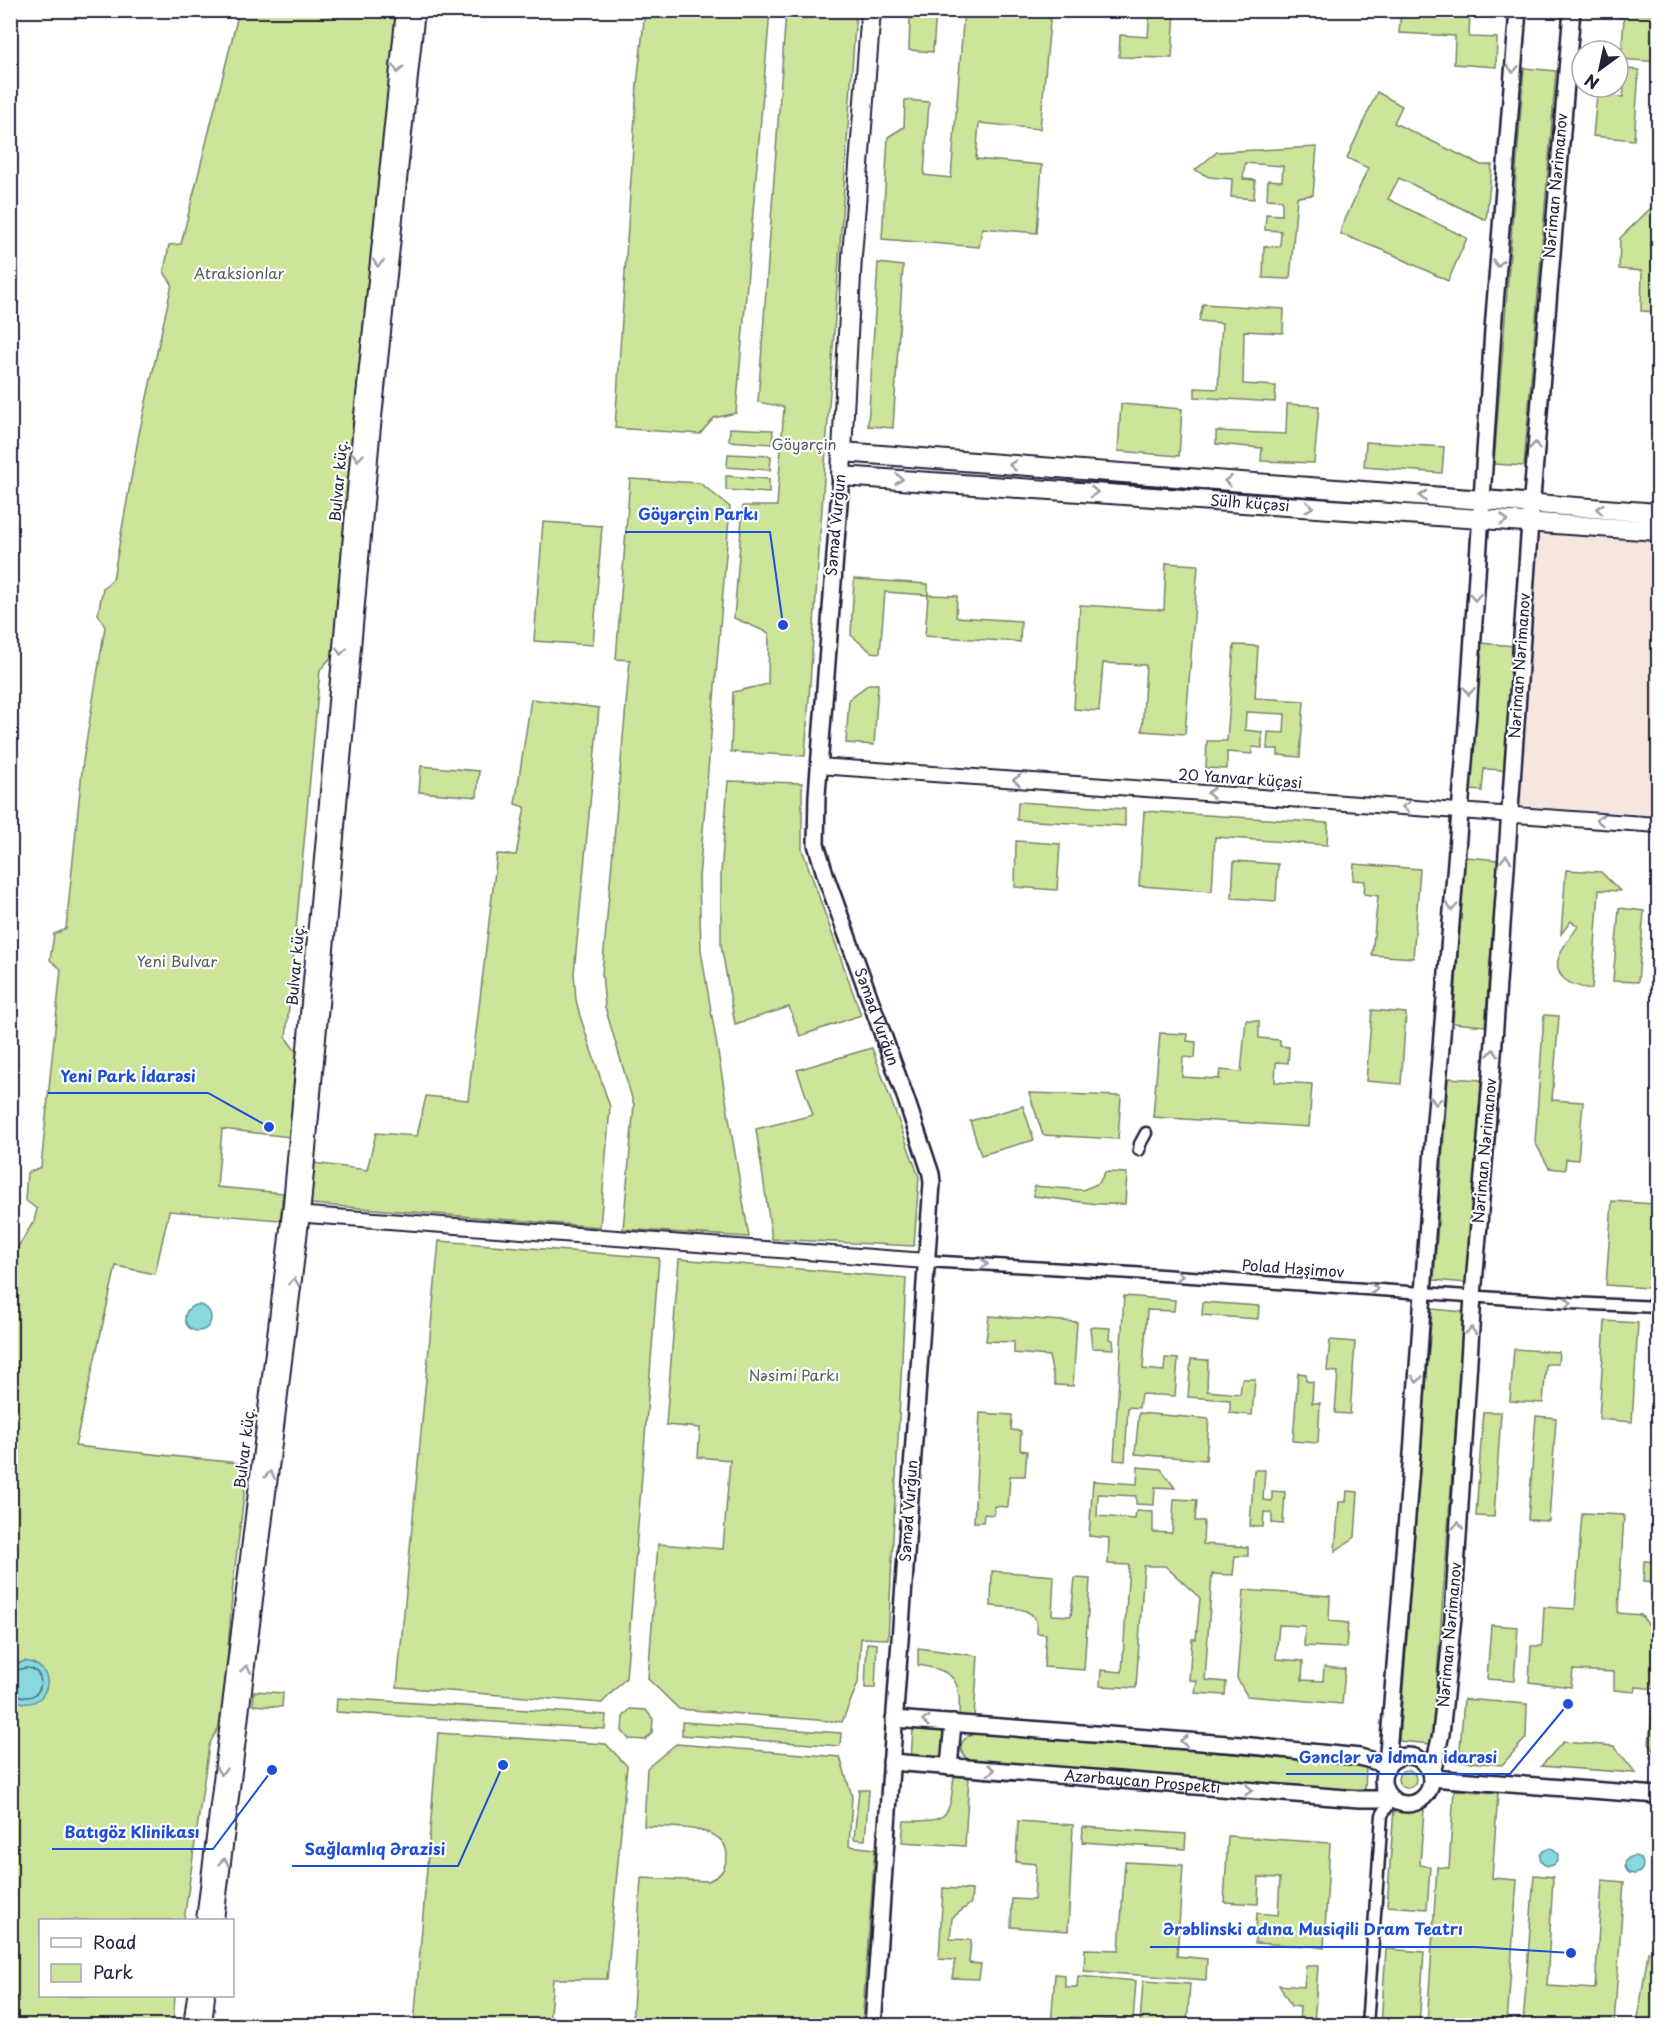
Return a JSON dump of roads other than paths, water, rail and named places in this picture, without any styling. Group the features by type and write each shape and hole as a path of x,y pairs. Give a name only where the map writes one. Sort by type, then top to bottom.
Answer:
{"main road":[{"name":"Səməd Vurğun","path":"871,10 852,256 841,476 815,830 819,860 906,1099 931,1174 932,1193 873,2025"},
{"path":"1387,1765 1399,1757 1414,1756 1426,1765 1431,1778 1429,1791 1420,1801 1406,1804 1392,1799 1384,1789 1382,1777 1387,1765 1518,10"},
{"name":"Nəriman Nərimanov","path":"1431,1778 1443,1718 1453,1617 1473,1296 1494,1044 1530,513 1572,10"},
{"name":"Sülh küçəsi","path":"842,452 1138,474 1395,503 1480,510 1530,513 1659,513"},
{"path":"1136,495 1138,474"},
{"name":"Sülh küçəsi","path":"841,476 1136,495 1395,503"},
{"name":"Sülh küçəsi","path":"1530,513 1659,531"},
{"path":"894,1719 1241,1745 1360,1757 1387,1765"},
{"path":"949,1767 953,1723"},
{"name":"Azərbaycan Prospekti","path":"891,1762 1359,1799 1392,1799"},
{"path":"1431,1778 1659,1795"}],"street":[{"name":"Bulvar küç.","path":"338,753 360,435 404,10"},
{"name":"Bulvar küç.","path":"216,1919 233,1732 296,1214 338,753 417,10"},
{"name":"20 Yanvar küçəsi","path":"819,766 1659,825"},
{"path":"1139,1150 1146,1133"},
{"path":"296,1214 926,1261"},
{"name":"Polad Həşimov","path":"926,1261 1659,1307"},
{"name":"Bulvar küç.","path":"204,1919 233,1732"},
{"path":"1367,2025 1382,1815 1392,1799"},
{"path":"195,1997 197,2025"},
{"path":"197,2025 206,1997"}],"water":[{"path":"198,1305 207,1309 211,1318 207,1327 198,1331 189,1327 185,1318 189,1309"},
{"path":"25,1661 38,1666 45,1674 47,1682 40,1698 31,1703 22,1702 11,1696 11,1669 14,1665"},
{"path":"1545,1848 1553,1848 1558,1853 1556,1864 1545,1866 1540,1861 1540,1853"},
{"path":"1630,1856 1638,1856 1643,1861 1641,1872 1630,1874 1625,1869 1625,1861"}],"place":[{"name":"Göyərçin Parkı","path":"783,625"},
{"name":"Yeni Park İdarəsi","path":"269,1127"},
{"name":"Gənclər və İdman idarəsi","path":"1568,1704"},
{"name":"Sağlamlıq Ərazisi","path":"503,1765"},
{"name":"Batıgöz Klinikası","path":"272,1770"},
{"name":"Ərəblinski adına Musiqili Dram Teatrı","path":"1571,1953"}],"park label":[{"name":"Atraksionlar","path":"239,274"},
{"name":"Göyərçin","path":"804,445"},
{"name":"Yeni Bulvar","path":"177,962"},
{"name":"Nəsimi Parkı","path":"794,1376"}]}
